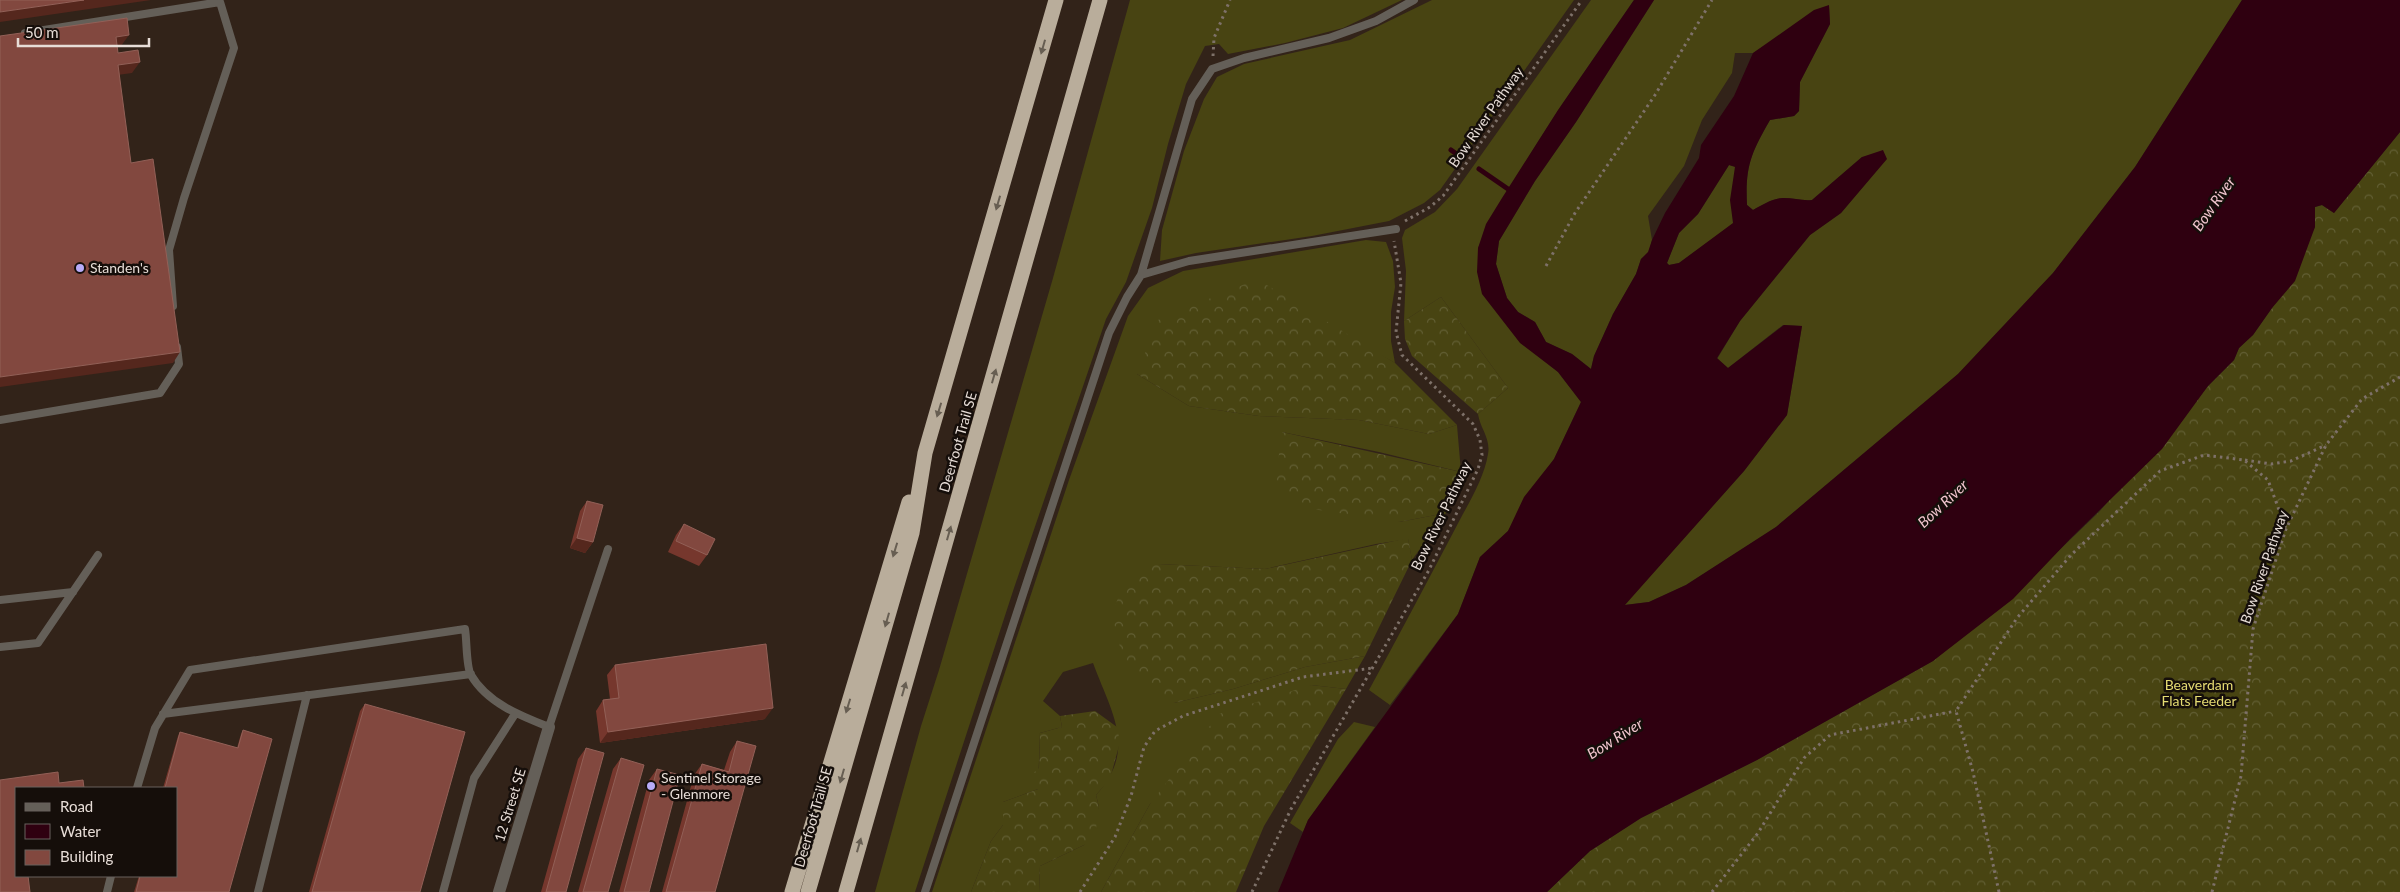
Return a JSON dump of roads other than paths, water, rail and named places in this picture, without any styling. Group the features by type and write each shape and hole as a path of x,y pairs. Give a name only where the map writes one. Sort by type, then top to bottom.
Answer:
{"highway":[{"name":"Deerfoot Trail SE","path":"808,892 912,532 925,454 1056,0"},
{"name":"Deerfoot Trail SE","path":"846,892 1100,0"},
{"path":"792,892 925,454"}],"street":[{"name":"12 Street SE","path":"499,892 549,726"}],"lane":[{"path":"926,892 985,705 1109,332 1141,275 1192,99 1212,69 1244,58 1330,38 1376,21 1414,0"},
{"path":"20,33 221,1 234,48 184,198 169,250 174,315"},
{"path":"1141,275 1189,261 1396,229"},
{"path":"0,420 160,393 179,364 176,334"},
{"path":"137,787 155,728 190,670 465,628 470,674 491,697 515,714 549,726 608,549"},
{"path":"0,647 38,642 98,555"},
{"path":"0,600 72,592"},
{"path":"163,714 470,674"},
{"path":"258,892 307,695"},
{"path":"443,892 474,778 515,714"},
{"path":"106,892 111,877"}],"water":[{"name":"Bow River","path":"1634,0 1654,0 1576,122 1535,181 1499,241 1496,264 1507,298 1518,312 1535,322 1546,342 1572,354 1591,369 1594,356 1613,314 1636,274 1641,259 1648,252 1665,213 1699,158 1701,145 1734,96 1753,53 1814,10 1829,5 1830,24 1800,82 1799,111 1794,116 1770,120 1758,142 1748,170 1747,205 1753,210 1779,198 1812,200 1862,157 1883,150 1887,159 1841,213 1810,235 1740,321 1717,358 1728,368 1784,325 1802,326 1787,415 1744,471 1625,605 1649,602 1686,585 1776,527 1958,374 2053,273 2135,167 2242,0 2400,0 2400,132 2334,213 2322,205 2315,207 2315,227 2295,281 2272,308 2253,335 2239,348 2234,360 2208,386 2162,449 2070,539 2013,599 1933,661 1757,760 1641,818 1590,851 1547,892 1278,892 1308,820 1458,614 1480,557 1508,531 1524,497 1554,459 1581,402 1558,372 1520,343 1482,294 1477,272 1478,248 1486,224 1558,110","holes":["1729,165 1735,167 1730,200 1733,223 1679,263 1669,265 1667,263 1679,233 1698,214"]}],"waterway":[{"path":"1451,150 1458,155"},
{"path":"1479,169 1508,189"}],"place":[{"name":"Standen's","path":"80,268"},
{"name":"Sentinel Storage - Glenmore","path":"651,786"}],"park label":[{"name":"Beaverdam Flats Feeder","path":"2199,694"}]}
